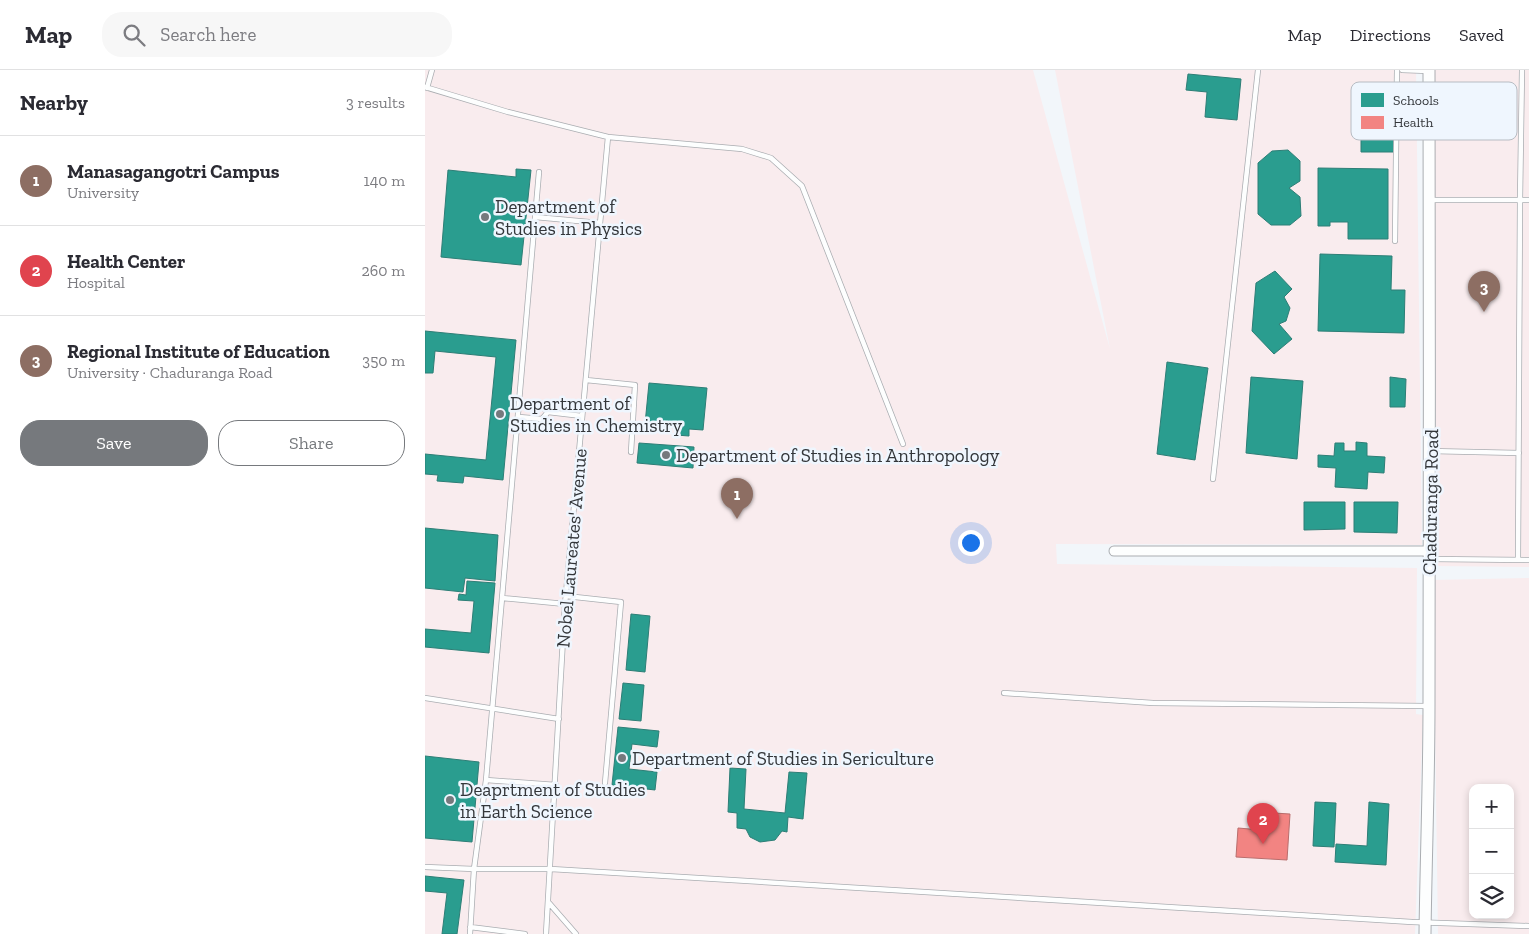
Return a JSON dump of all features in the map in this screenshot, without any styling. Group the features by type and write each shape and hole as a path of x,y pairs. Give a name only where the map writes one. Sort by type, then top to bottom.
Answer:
{"street":[{"name":"Chaduranga Road","path":"1425,928 1429,706 1430,140"},
{"path":"1114,551 1429,555"}],"lane":[{"path":"432,70 426,88 507,112 608,137 742,149 771,158 801,186 903,444"},
{"path":"1213,479 1258,70"},
{"path":"1402,70 1429,71"},
{"path":"1518,560 1522,70"},
{"name":"Nobel Laureates' Avenue","path":"546,934 565,604 608,137"},
{"path":"1395,241 1396,140"},
{"path":"469,934 519,417 539,172"},
{"path":"1430,200 1529,200"},
{"path":"535,217 600,223"},
{"path":"586,380 635,385 631,452"},
{"path":"520,404 542,407 548,412 582,416"},
{"path":"519,417 542,419 548,412"},
{"path":"1430,451 1519,453"},
{"path":"1429,555 1529,560"},
{"path":"566,596 621,602 605,783"},
{"path":"502,598 565,604"},
{"path":"1004,693 1075,696 1153,703 1429,706"},
{"path":"425,698 559,719"},
{"path":"485,780 555,785"},
{"path":"425,866 474,869 551,869 1425,928 1529,926"},
{"path":"549,903 576,934"},
{"path":"470,927 525,934"}],"shaded area":[{"path":"425,70 1033,70 1110,349 1055,70 1416,70 1416,82 1351,82 1351,140 1417,140 1422,545 1056,544 1057,564 1417,568 1416,714 1423,715 1415,934 425,934"},
{"path":"1433,70 1529,70 1529,567 1437,566 1434,140 1517,140 1517,82 1433,82"},
{"path":"1529,578 1529,934 1438,934 1433,580"}],"building: Schools":[{"path":"1188,74 1241,79 1237,120 1205,117 1207,92 1186,90"},
{"path":"1361,140 1394,140 1394,152 1361,152"},
{"path":"1288,150 1300,161 1300,181 1289,188 1300,197 1301,216 1290,225 1271,225 1258,214 1258,163 1272,151"},
{"path":"1318,168 1388,169 1388,239 1348,239 1348,222 1330,222 1330,226 1318,226"},
{"name":"Department of Studies in Physics","path":"516,169 531,170 521,265 441,257 448,170 516,177"},
{"path":"1320,254 1392,256 1391,290 1405,290 1404,333 1318,331"},
{"path":"1275,271 1292,289 1284,297 1290,308 1286,321 1279,324 1292,339 1274,354 1252,331 1256,283"},
{"name":"Department of Studies in Chemistry","path":"425,331 516,340 503,480 464,476 463,483 437,481 438,475 425,474 425,454 486,460 496,357 435,351 433,373 425,373"},
{"path":"1167,362 1208,368 1195,460 1157,454"},
{"path":"1251,377 1303,381 1297,459 1246,453"},
{"path":"1390,377 1406,379 1405,407 1390,407"},
{"path":"649,383 707,388 703,430 689,429 689,436 676,435 676,428 645,424"},
{"path":"1356,442 1367,443 1367,456 1385,457 1384,473 1368,472 1367,489 1335,487 1336,468 1318,467 1318,455 1334,456 1335,443 1344,443 1344,451 1356,451"},
{"name":"Department of Studies in Anthropology","path":"639,443 694,447 693,468 637,463"},
{"path":"1304,502 1345,502 1345,529 1304,530"},
{"path":"1354,502 1398,502 1397,533 1354,532"},
{"path":"425,528 498,535 495,581 465,578 463,592 425,588"},
{"path":"467,581 495,583 489,653 425,647 425,629 471,633 474,601 458,600 459,594 466,595"},
{"path":"631,614 650,616 645,672 626,670"},
{"name":"Department of Studies in Sericulture","path":"623,683 644,685 641,721 619,719"},
{"name":"Department of Studies in Sericulture","path":"618,727 659,731 657,747 632,744 629,769 657,772 655,790 612,785"},
{"name":"Deaprtment of Studies in Earth Science","path":"425,756 479,762 472,842 425,838"},
{"path":"730,768 746,769 744,809 785,813 789,772 807,773 803,819 788,817 787,832 782,831 775,840 760,842 750,837 746,829 737,828 737,813 728,812"},
{"path":"1315,802 1336,803 1334,847 1313,846"},
{"path":"1369,802 1389,804 1386,865 1335,862 1336,844 1367,846"},
{"path":"425,876 464,880 457,934 442,934 447,893 425,891"}],"building: Health":[{"path":"1274,813 1290,814 1287,860 1236,857 1238,828 1273,831"}],"place":[{"name":"Department of Studies in Physics","path":"485,217"},
{"name":"Regional Institute of Education","path":"1484,312"},
{"name":"Department of Studies in Chemistry","path":"500,414"},
{"name":"Department of Studies in Anthropology","path":"666,455"},
{"name":"Manasagangotri Campus","path":"737,519"},
{"name":"Department of Studies in Sericulture","path":"622,758"},
{"name":"Deaprtment of Studies in Earth Science","path":"450,800"},
{"name":"Health Center","path":"1263,844"}]}
